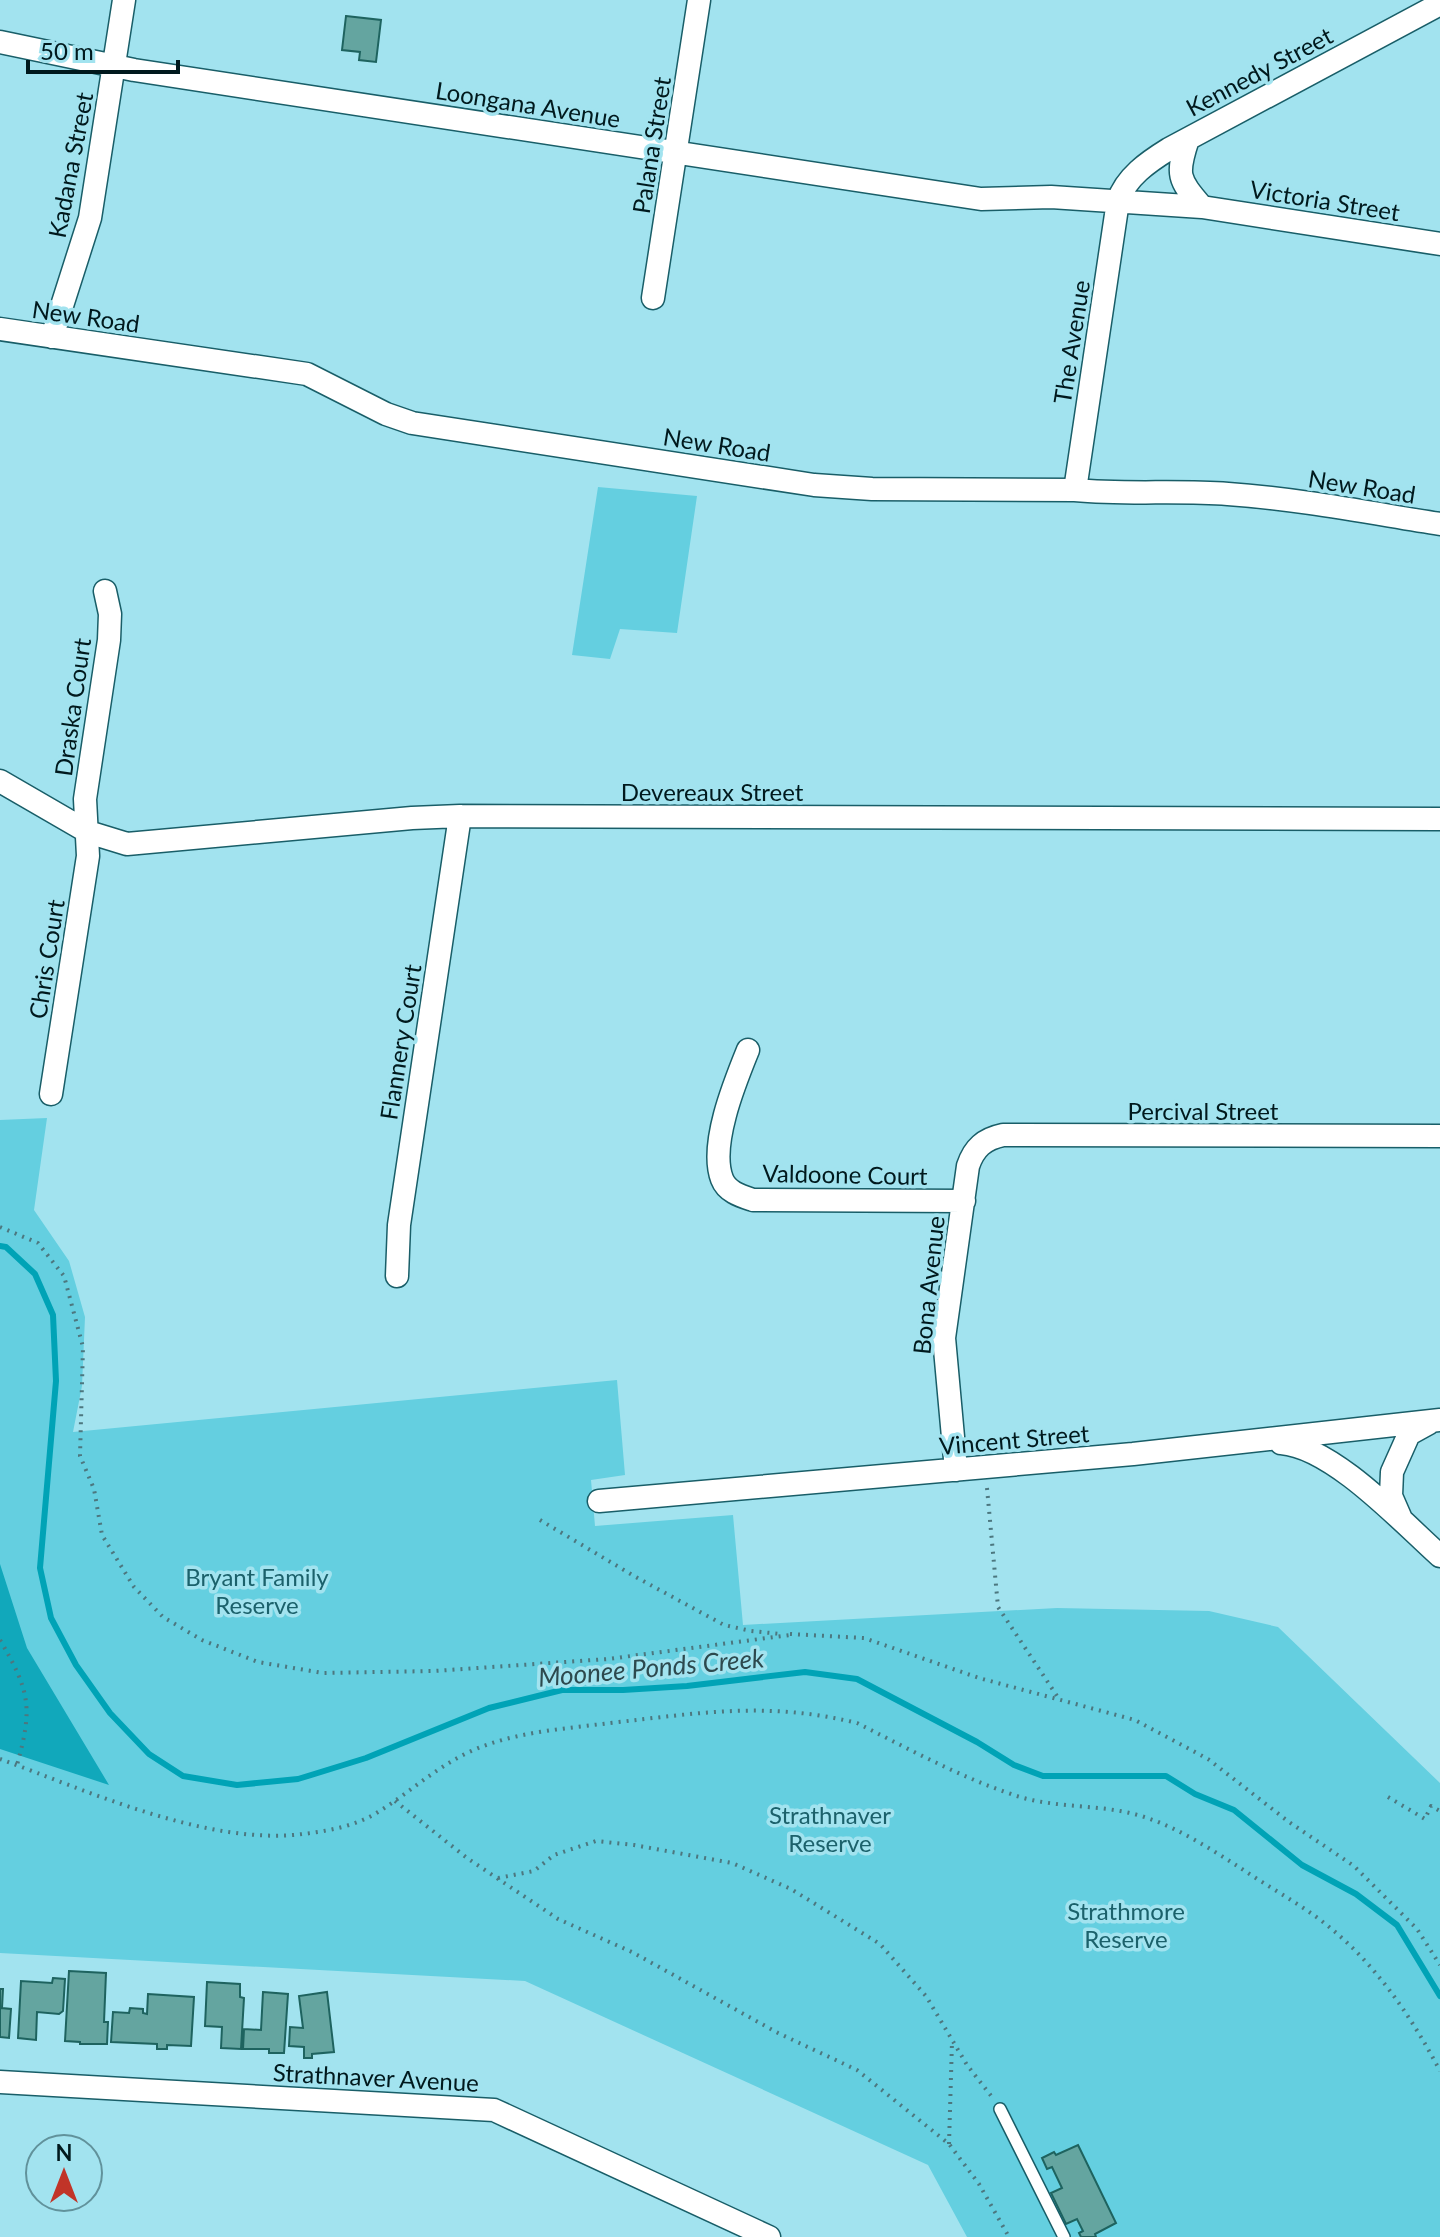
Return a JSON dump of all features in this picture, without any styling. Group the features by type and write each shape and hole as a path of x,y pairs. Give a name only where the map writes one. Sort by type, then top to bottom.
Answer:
{"street":[{"name":"Kadana Street","path":"52,337 90,218 124,0"},
{"name":"Palana Street","path":"653,298 699,0"},
{"name":"Kennedy Street","path":"1122,194 1144,165 1440,4"},
{"name":"Loongana Avenue","path":"0,42 114,66 981,199 1051,197 1088,188 1122,194"},
{"name":"Kennedy Street","path":"1188,139 1180,175 1184,186 1202,207"},
{"name":"Victoria Street","path":"1122,194 1163,192 1202,207 1440,244"},
{"name":"The Avenue","path":"1075,490 1122,194"},
{"name":"New Road","path":"0,329 307,374 412,423 814,485 872,489 1225,494 1440,524"},
{"name":"Draska Court","path":"88,832 85,799 109,640 110,614 105,591"},
{"name":"Devereaux Street","path":"0,781 88,832 111,841 147,844 460,816 1440,819"},
{"name":"Flannery Court","path":"397,1276 399,1225 460,816"},
{"name":"Chris Court","path":"51,1094 88,856 88,832"},
{"name":"Valdoone Court","path":"748,1050 730,1094 721,1140 722,1178 728,1188 753,1200 964,1201"},
{"name":"Percival Street","path":"972,1154 990,1138 1003,1135 1440,1136"},
{"name":"Bona Avenue","path":"956,1470 944,1338 972,1154"},
{"name":"Vincent Street","path":"599,1501 956,1470 1437,1420"},
{"name":"Vincent Street","path":"1404,1523 1391,1496 1392,1472 1409,1434 1437,1420"},
{"path":"1244,1441 1292,1444 1309,1450 1351,1476 1440,1556"},
{"name":"Strathnaver Avenue","path":"0,2082 494,2110 769,2237"}],"lane":[{"path":"1000,2109 1064,2237"}],"path":[{"path":"0,1227 38,1243 64,1276 83,1347 80,1456 94,1489 102,1535 134,1587 163,1617 202,1640 258,1662 323,1673 434,1671 608,1659 790,1635"},
{"path":"987,1486 998,1607 1059,1699"},
{"path":"540,1520 724,1625 790,1635 864,1638 979,1678 1135,1720 1208,1759 1289,1822 1354,1866 1417,1929 1440,1965"},
{"path":"0,1640 19,1672 28,1704 26,1733 17,1765"},
{"path":"0,1759 158,1816 262,1835 301,1835 346,1826 378,1812 450,1761 473,1750 554,1730 757,1708 806,1712 857,1723 978,1782 1013,1795 1140,1816 1182,1834 1228,1861 1315,1916 1343,1938 1404,2009 1440,2071"},
{"path":"1388,1797 1425,1819 1431,1806 1440,1811"},
{"path":"394,1801 558,1919 632,1952 778,2033 857,2070 949,2144 979,2184 1009,2237"},
{"path":"497,1878 534,1871 554,1855 596,1841 732,1863 791,1889 880,1944 926,1996 1000,2109"},
{"path":"949,2144 953,2041"}],"green space":[{"path":"598,487 697,496 677,633 620,629 610,659 572,655"},
{"name":"Strathmore Reserve","path":"47,1118 34,1210 69,1261 85,1317 82,1386 73,1432 617,1380 625,1475 591,1480 595,1526 733,1515 743,1625 1057,1608 1209,1611 1278,1627 1440,1783 1440,2237 967,2237 928,2165 525,1981 0,1953 0,1120"}],"shaded area":[{"path":"0,1564 27,1648 109,1785 0,1749"}],"building":[{"path":"346,16 381,20 376,62 359,60 360,52 342,50"},
{"path":"69,1971 106,1973 104,2022 108,2022 107,2044 65,2041"},
{"path":"53,1978 65,1979 63,2011 59,2014 37,2012 36,2040 18,2038 21,1981 52,1983"},
{"path":"207,1982 240,1984 240,1997 244,1998 241,2049 221,2048 222,2027 205,2026"},
{"path":"0,1989 3,1989 2,2008 11,2009 9,2038 0,2037"},
{"path":"263,1992 288,1994 284,2053 269,2053 269,2049 243,2049 244,2029 261,2030"},
{"path":"327,1992 334,2052 304,2058 304,2047 289,2046 290,2027 303,2028 299,1996"},
{"path":"148,1994 194,1997 191,2046 167,2045 167,2049 157,2049 157,2044 111,2042 113,2012 129,2013 130,2008 143,2009 143,2013 147,2014"},
{"path":"1078,2145 1116,2223 1095,2234 1096,2237 1081,2237 1079,2233 1083,2231 1077,2219 1066,2224 1051,2193 1062,2188 1052,2167 1047,2169 1042,2158"}],"waterway":[{"name":"Moonee Ponds Creek","path":"0,1246 6,1247 35,1274 53,1315 56,1381 40,1568 51,1618 76,1665 110,1713 149,1754 183,1776 237,1785 298,1779 366,1758 489,1708 562,1690 687,1686 805,1672 857,1679 1014,1765 1043,1776 1166,1776 1195,1794 1234,1810 1302,1865 1356,1894 1397,1925 1440,1996"}],"park label":[{"name":"Bryant Family Reserve","path":"257,1590"},
{"name":"Strathnaver Reserve","path":"830,1828"}]}
